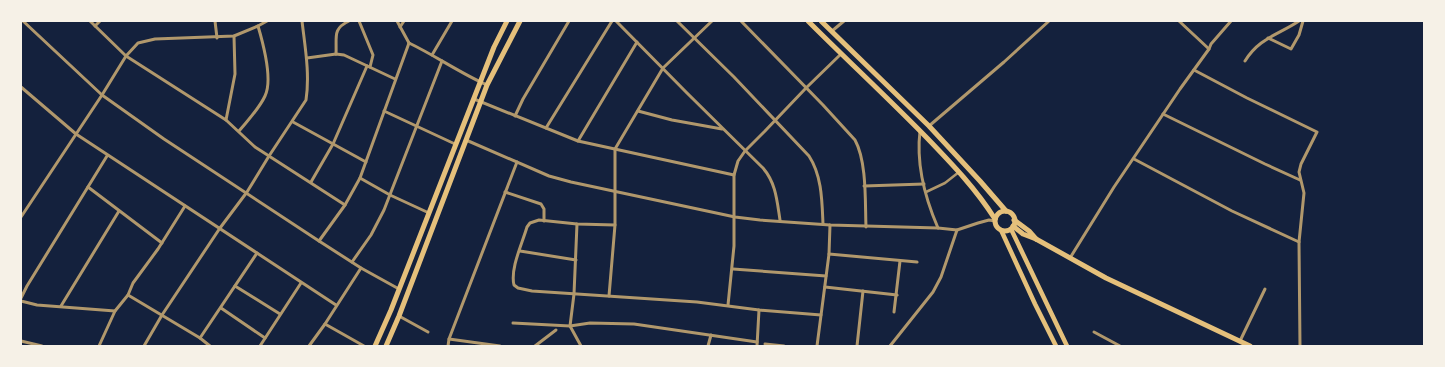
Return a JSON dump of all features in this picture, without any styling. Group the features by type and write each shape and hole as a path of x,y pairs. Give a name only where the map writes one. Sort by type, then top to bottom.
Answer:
{"main road":[{"path":"375,346 399,289 494,47 507,21"},
{"path":"386,346 399,316 487,85 520,21"},
{"path":"808,21 920,130 960,172 985,202 995,220 996,225 1001,230 1035,304 1056,345 1063,338"},
{"path":"821,21 929,126 1006,211 1013,216 1014,220 1029,231 1036,239"},
{"path":"995,220 999,213 1006,211"},
{"path":"1014,220 1012,228 1067,346"},
{"path":"1001,230 1004,231 1012,228 1036,239 1106,278 1250,346"}],"street":[{"path":"24,21 102,95 164,139 247,192 319,241 361,268 399,289"},
{"path":"90,21 126,56 226,120 255,147 345,205"},
{"path":"95,26 100,21"},
{"path":"215,21 216,38"},
{"path":"21,217 102,95 126,56 138,43 155,39 216,38 234,36 267,21"},
{"path":"144,346 162,315 220,228 247,192 306,100 307,58 302,21"},
{"path":"336,54 337,30 342,25 350,21"},
{"path":"311,182 332,144 373,55 359,21"},
{"path":"397,21 409,43 487,85"},
{"path":"400,27 404,21"},
{"path":"432,55 452,21"},
{"path":"515,116 523,98 569,21"},
{"path":"546,128 612,21"},
{"path":"616,21 763,168 772,179 780,220"},
{"path":"677,21 776,121 813,163 819,182 823,224"},
{"path":"609,296 615,225 615,149 663,68 712,21"},
{"path":"741,21 855,140 861,154 866,227"},
{"path":"832,32 844,21"},
{"path":"929,126 1004,62 1049,21"},
{"path":"1179,21 1210,48"},
{"path":"1070,258 1106,198 1134,159 1163,114 1210,48 1211,44 1231,21"},
{"path":"1245,61 1252,50 1262,41 1299,21"},
{"path":"1268,38 1291,49 1299,35 1303,21"},
{"path":"239,131 262,103 266,95 268,83 264,48 258,26"},
{"path":"226,120 235,74 234,36"},
{"path":"578,141 637,42"},
{"path":"319,241 345,205 360,178 409,43"},
{"path":"307,58 336,54 344,55 395,79"},
{"path":"728,305 733,269 735,217 734,175 738,161 745,151 776,121 806,88 842,54"},
{"path":"352,262 372,235 390,195 442,61"},
{"path":"1194,70 1317,132 1301,164 1299,172 1304,193 1299,242 1300,346"},
{"path":"21,89 76,134 108,156 258,252 301,283 336,305"},
{"path":"474,99 578,141 734,175"},
{"path":"384,111 455,144"},
{"path":"638,111 672,120 723,129"},
{"path":"1163,114 1300,180"},
{"path":"293,122 366,162"},
{"path":"920,130 919,155 924,184 931,212 938,228"},
{"path":"466,140 559,179 735,217 830,225 938,228 957,230 989,220 995,220"},
{"path":"21,298 108,156"},
{"path":"1134,159 1232,211 1299,242"},
{"path":"448,346 449,339 517,162"},
{"path":"926,192 945,183 960,172"},
{"path":"360,178 390,195 429,213"},
{"path":"864,186 924,184"},
{"path":"88,187 162,242"},
{"path":"505,192 541,204 544,209 544,221"},
{"path":"100,346 115,311 128,295 133,283 186,206"},
{"path":"61,306 119,211"},
{"path":"615,225 544,221 535,221 530,223 513,275 514,285 516,287 532,291 728,305 759,310 821,315"},
{"path":"577,224 574,294 570,326 581,346"},
{"path":"816,346 829,254 830,225"},
{"path":"890,346 933,292 957,230"},
{"path":"520,251 576,260"},
{"path":"200,338 258,252"},
{"path":"829,254 917,262"},
{"path":"894,312 900,261"},
{"path":"309,346 361,268"},
{"path":"733,269 826,276"},
{"path":"260,346 301,283"},
{"path":"236,286 280,314"},
{"path":"824,287 897,295"},
{"path":"1240,341 1265,289"},
{"path":"857,346 863,291"},
{"path":"128,295 200,338 210,346"},
{"path":"21,301 37,305 115,311"},
{"path":"221,308 265,338"},
{"path":"757,346 759,310"},
{"path":"399,316 428,332"},
{"path":"513,324 570,326 590,323 634,324 757,342"},
{"path":"325,324 364,346"},
{"path":"535,346 556,330"},
{"path":"1094,332 1120,346"},
{"path":"708,346 711,335"},
{"path":"449,339 500,346"},
{"path":"21,341 42,346"},
{"path":"765,344 784,346"}]}
